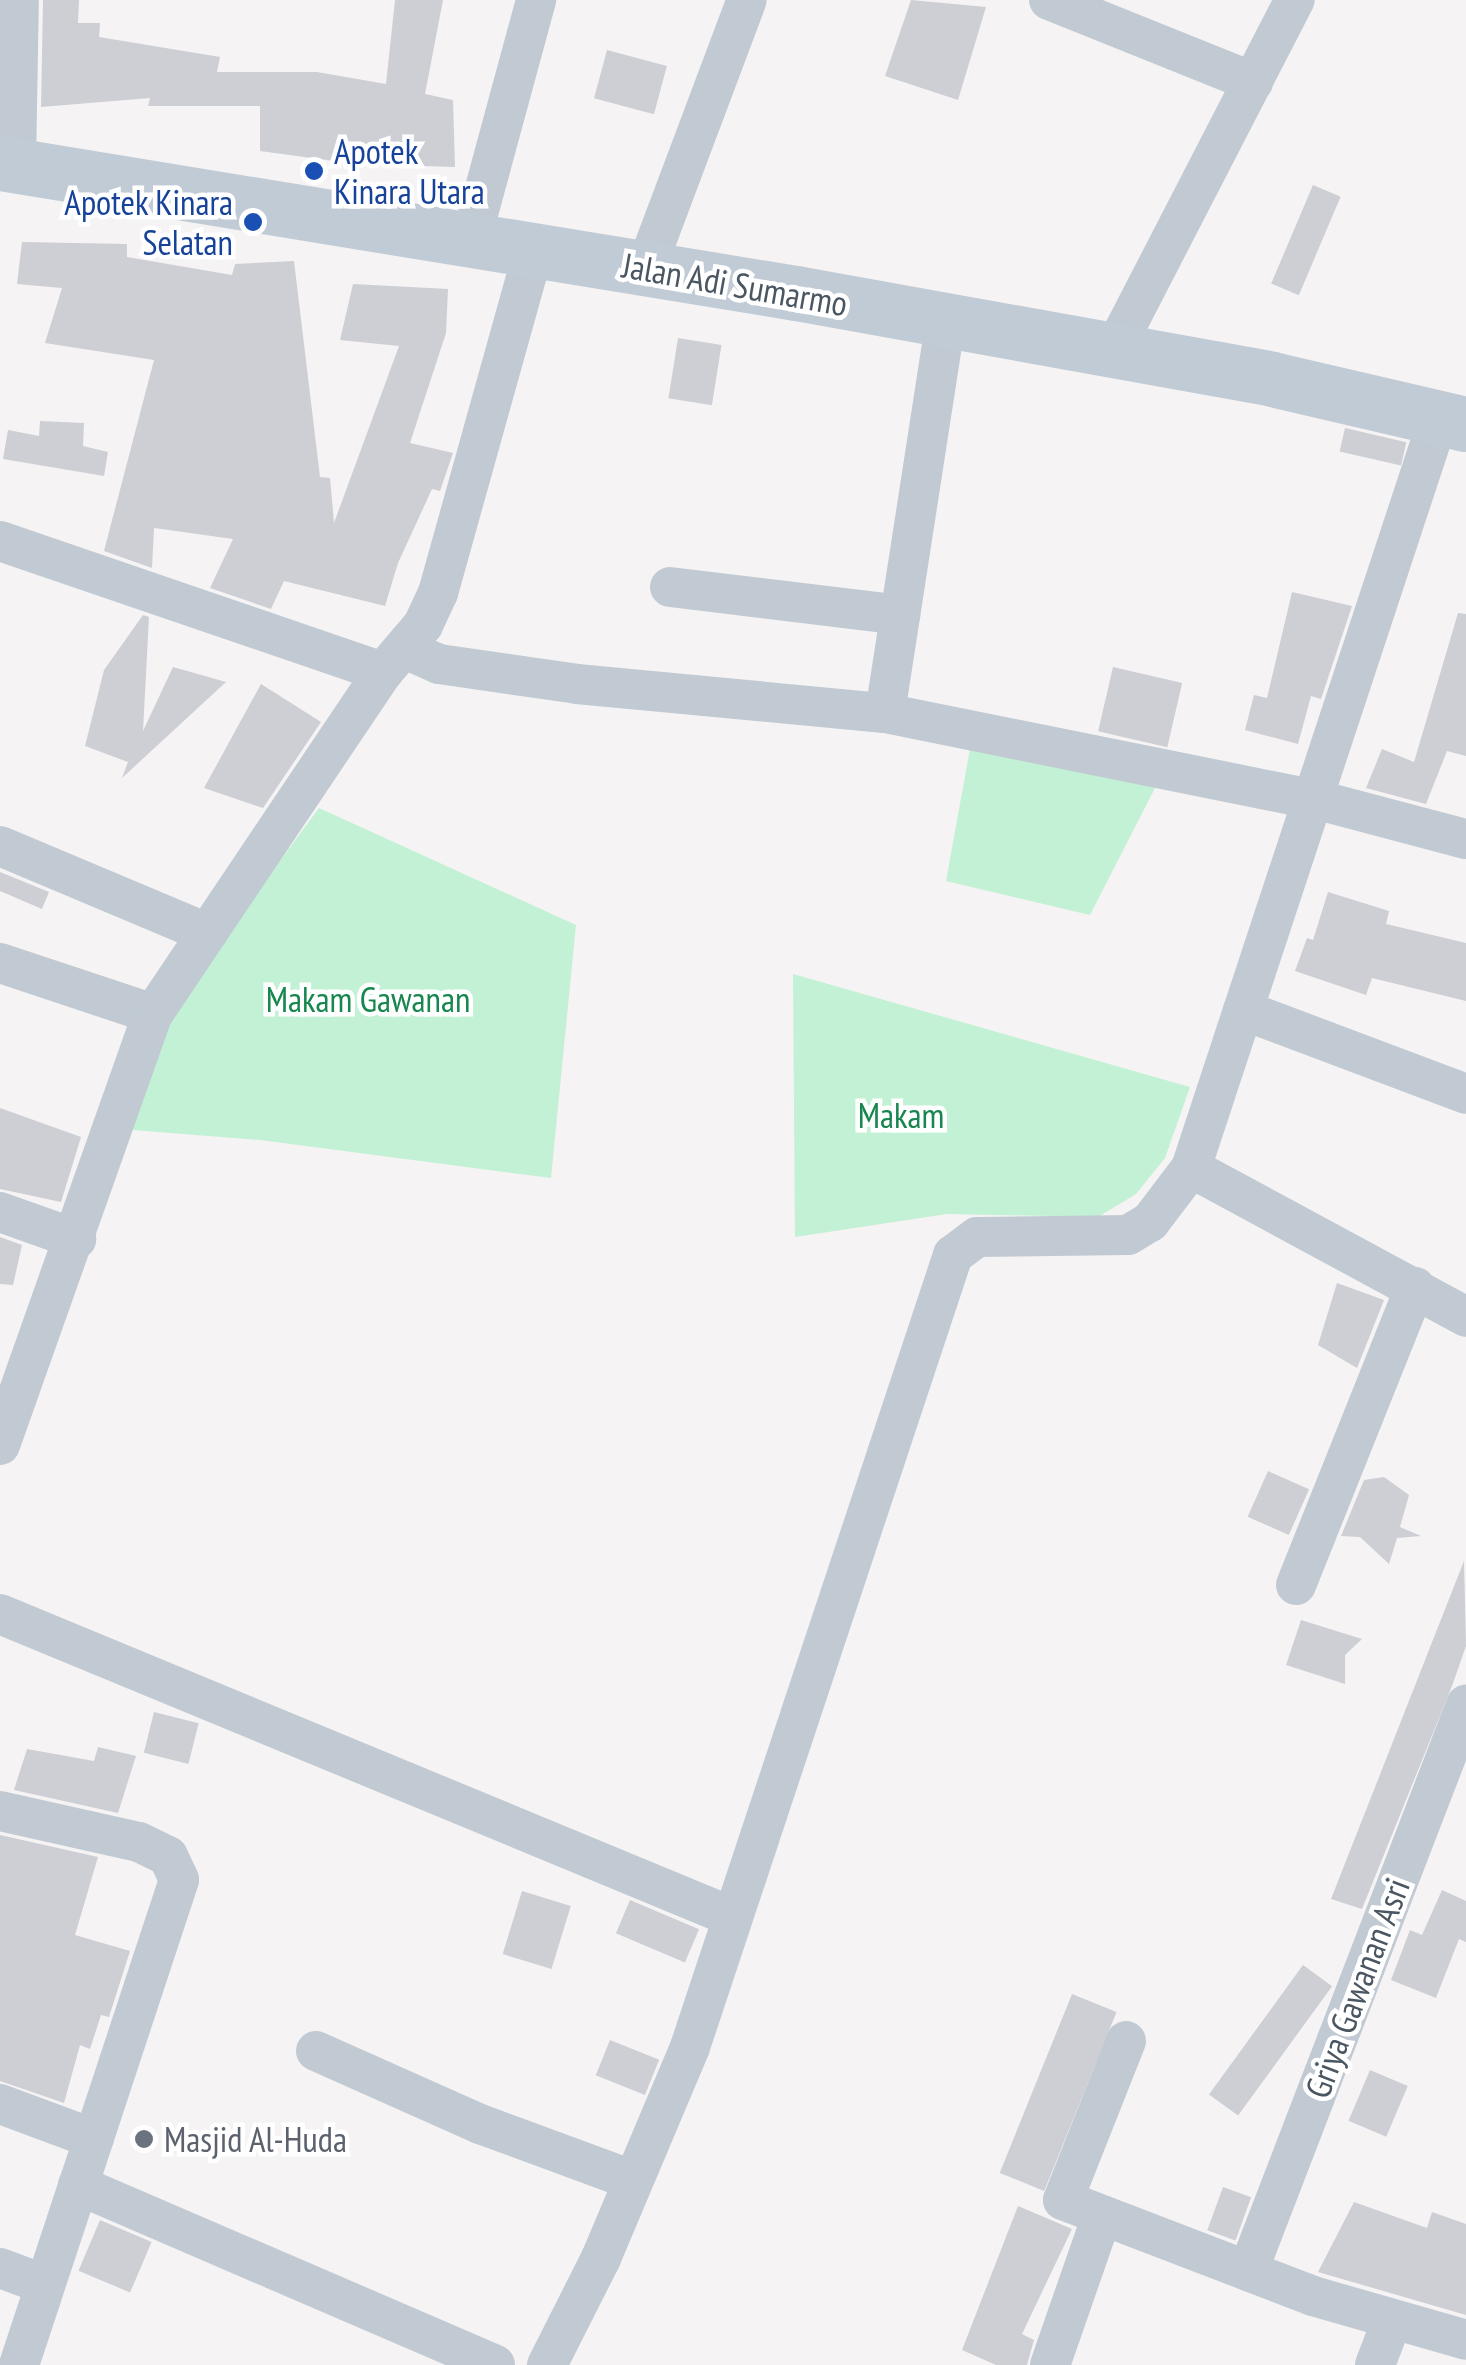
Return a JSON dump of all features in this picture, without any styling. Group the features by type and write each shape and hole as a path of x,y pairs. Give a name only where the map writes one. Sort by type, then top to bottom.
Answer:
{"main road":[{"name":"Jalan Adi Sumarmo","path":"8,164 472,236 1114,350 1452,420"}],"street":[{"path":"8,164 19,0"},
{"path":"472,236 536,0"},
{"path":"646,268 747,0"},
{"path":"1049,0 1254,82"},
{"path":"1114,350 1295,0"},
{"path":"0,1445 76,1238 111,1120 152,1014 438,593 534,250"},
{"path":"885,713 946,321"},
{"path":"546,2365 690,2047 730,1916 953,1255 977,1237 1128,1235 1150,1222 1190,1168 1452,420"},
{"path":"0,542 394,660 577,684 885,713 1318,800 1466,840"},
{"path":"670,587 900,615"},
{"path":"0,846 207,934"},
{"path":"0,963 152,1014"},
{"path":"1244,1010 1466,1094"},
{"path":"1190,1168 1466,1317"},
{"path":"0,1212 76,1238"},
{"path":"1296,1584 1415,1287"},
{"path":"0,1614 730,1916"},
{"name":"Griya Gawanan Asri","path":"1248,2271 1466,1705"},
{"path":"0,1811 139,1842 177,1868 140,2008 18,2365"},
{"path":"1126,2041 1064,2200 1391,2323 1466,2340"},
{"path":"316,2051 480,2124 632,2180"},
{"path":"0,2104 94,2139"},
{"path":"78,2185 495,2365"},
{"path":"1050,2365 1102,2216"},
{"path":"0,2268 43,2284"},
{"path":"1376,2365 1391,2323"}],"green space":[{"path":"970,749 1156,786 1090,915 946,881"},
{"name":"Makam Gawanan","path":"319,808 576,925 551,1178 260,1140 120,1129 179,997"},
{"name":"Makam","path":"793,974 1190,1087 1165,1158 1136,1194 1098,1217 947,1214 795,1237"}],"building":[{"path":"43,0 79,0 78,23 100,23 99,37 220,57 217,72 317,72 386,84 395,0 443,0 425,94 453,100 455,167 356,164 260,151 260,106 148,106 150,98 41,107"},
{"path":"911,0 986,7 958,100 885,76"},
{"path":"607,50 667,66 654,114 594,98"},
{"path":"1313,185 1341,197 1299,295 1271,283"},
{"path":"22,242 127,244 127,257 232,275 235,264 294,261 320,477 330,478 334,523 399,346 340,340 353,284 448,289 446,333 410,443 453,453 440,491 432,489 398,563 385,606 284,581 271,609 210,588 233,539 154,528 152,568 104,551 154,360 45,343 62,288 17,284"},
{"path":"678,338 721,345 712,405 668,398"},
{"path":"40,421 84,423 83,446 108,452 104,476 3,459 8,430 39,436"},
{"path":"1345,428 1406,442 1401,466 1340,451"},
{"path":"1292,592 1352,606 1321,699 1311,696 1298,744 1245,730 1254,695 1267,698"},
{"path":"1458,613 1466,614 1466,756 1447,751 1426,804 1366,788 1382,749 1414,762"},
{"path":"143,615 149,617 143,731 173,667 226,682 122,778 128,762 85,746 104,670"},
{"path":"1113,667 1182,683 1167,747 1098,731"},
{"path":"261,684 321,722 263,808 204,788"},
{"path":"0,872 49,892 42,909 0,891"},
{"path":"1328,892 1389,911 1386,924 1466,943 1466,1001 1372,978 1366,995 1295,971 1307,938 1313,940"},
{"path":"0,1108 81,1137 61,1202 0,1189"},
{"path":"0,1237 22,1245 13,1285 0,1284"},
{"path":"1337,1283 1384,1300 1357,1368 1318,1345"},
{"path":"1268,1471 1309,1489 1289,1535 1248,1517"},
{"path":"1384,1477 1409,1495 1400,1527 1421,1536 1397,1538 1389,1564 1360,1537 1341,1536 1364,1480"},
{"path":"1464,1561 1466,1646 1452,1686 1362,1909 1331,1899"},
{"path":"1301,1620 1362,1639 1345,1655 1345,1684 1286,1665"},
{"path":"154,1712 199,1723 188,1764 144,1753"},
{"path":"98,1747 136,1756 118,1813 14,1790 27,1749 94,1761"},
{"path":"0,1835 98,1857 75,1935 130,1951 109,2017 101,2015 90,2049 80,2045 64,2103 0,2081"},
{"path":"1442,1890 1466,1901 1466,1942 1459,1939 1436,1998 1391,1980 1410,1930 1422,1935"},
{"path":"522,1891 571,1906 551,1969 503,1954"},
{"path":"630,1900 699,1929 685,1962 616,1933"},
{"path":"1303,1965 1332,1986 1238,2116 1209,2094"},
{"path":"1072,1994 1117,2012 1044,2191 1000,2173"},
{"path":"610,2040 659,2060 645,2095 596,2075"},
{"path":"1370,2070 1408,2086 1386,2137 1349,2121"},
{"path":"1223,2187 1251,2197 1235,2240 1207,2230"},
{"path":"1354,2202 1427,2228 1432,2212 1466,2224 1466,2315 1318,2272"},
{"path":"1018,2206 1072,2229 1022,2334 1034,2340 1027,2365 996,2365 962,2350"},
{"path":"100,2220 152,2242 130,2293 79,2271"}],"place":[{"name":"Apotek Kinara Utara","path":"314,171"},
{"name":"Apotek Kinara Selatan","path":"253,222"},
{"name":"Masjid Al-Huda","path":"144,2139"}]}
